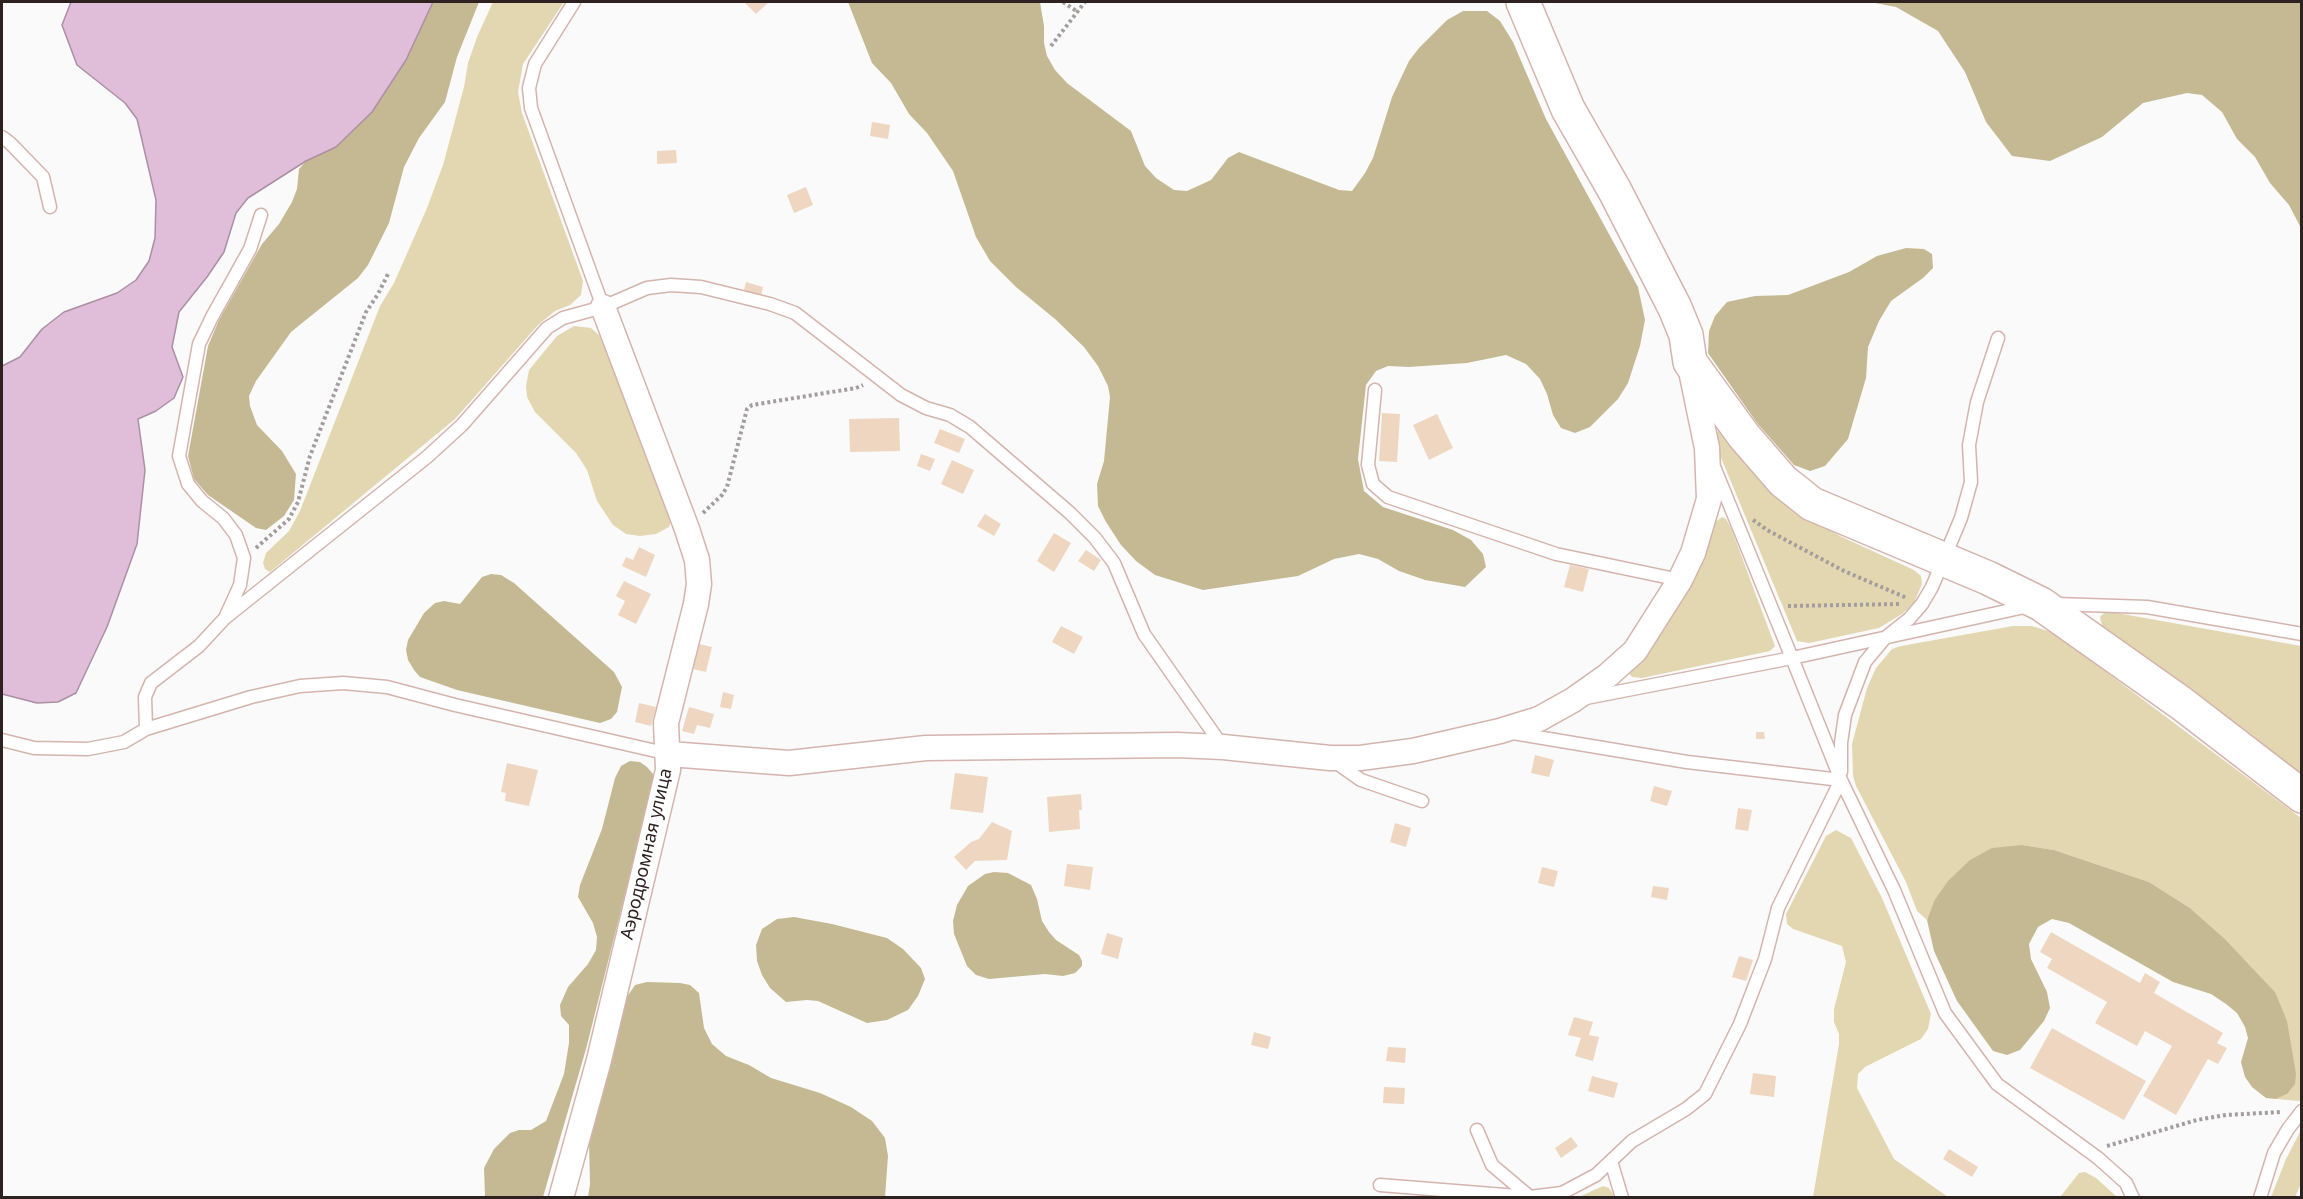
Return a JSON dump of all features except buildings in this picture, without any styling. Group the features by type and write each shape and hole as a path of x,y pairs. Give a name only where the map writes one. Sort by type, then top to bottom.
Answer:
{"main road":[{"path":"1523,2 1568,109 1615,191 1675,308 1686,335 1690,362 1744,436 1783,482 1812,504 2009,587 2041,604 2181,703 2301,796"}],"street":[{"name":"Аэродромная улица","path":"561,1197 600,1060 668,770 666,723 699,584 697,560 687,529 603,307"},
{"path":"669,754 789,764 882,752 968,747 1223,747 1330,758 1360,758 1413,752 1539,719 1573,700 1607,676 1635,651 1680,580 1694,553 1709,499 1707,448 1690,362"}],"lane":[{"path":"574,2 535,64 529,88 531,108 603,307"},
{"path":"2,138 10,142 43,177 51,207"},
{"path":"225,618 240,585 243,556 236,535 224,518 202,501 188,484 179,456 200,344 212,317 250,249 261,215"},
{"path":"146,729 145,696 151,683 199,646 225,618 427,457 462,425 547,328 563,318 603,307 647,288 671,285 701,287 770,304 795,313 901,395 970,427 1095,537 1114,563 1144,633 1223,747"},
{"path":"1380,1185 1530,1197 1562,1193 1596,1175 1632,1141 1686,1109 1705,1094 1740,1024 1765,959 1778,908 1841,780 1841,743 1845,715 1865,662 1885,638 1909,619 1922,604 1932,588 1961,518 1971,482 1969,445 1977,402 1998,338"},
{"path":"1375,390 1368,465 1373,484 1388,497 1556,554 1680,580"},
{"path":"1707,448 1841,780 1894,890 1945,1013 1997,1084 2089,1151 2126,1184 2133,1197"},
{"path":"1573,700 1792,658 2041,604 2147,607 2301,634"},
{"path":"2,740 34,748 88,749 124,741 146,729 251,697 300,686 343,683 387,687 669,754"},
{"path":"1500,731 1687,762 1841,780"},
{"path":"1330,758 1361,780 1422,801"},
{"path":"2260,1197 2274,1153 2300,1112"},
{"path":"1477,1130 1492,1165 1530,1197"},
{"path":"1611,1161 1622,1197"}],"path":[{"path":"1063,2 1078,12"},
{"path":"1051,46 1085,2"},
{"path":"243,556 279,530 289,519 298,502 310,456 366,312 389,272"},
{"path":"687,529 722,495 727,487 747,409 752,405 856,388 877,378"},
{"path":"1728,502 1767,530 1844,571 1922,604"},
{"path":"1771,606 1922,604"},
{"path":"2089,1151 2197,1120 2251,1112 2300,1112"}],"shaded area":[{"path":"71,2 433,2 406,60 372,112 336,147 306,161 248,198 236,213 224,252 179,312 172,347 183,377 174,398 156,411 138,419 145,470 137,544 107,627 76,693 58,702 37,703 2,694 2,366 20,357 42,329 64,312 117,293 136,280 149,261 155,238 156,200 137,119 125,103 77,65 62,25"},
{"path":"433,2 479,2 457,57 445,102 419,138 404,167 389,223 368,265 358,278 291,332 256,381 249,396 257,425 282,451 296,474 294,500 284,516 266,530 256,528 208,495 194,479 188,456 208,346 219,320 262,244 279,224 292,202 297,189 299,169 306,161 336,147 372,112 406,60"},
{"path":"493,2 564,2 523,64 518,92 522,113 583,281 581,295 570,305 555,311 538,325 455,419 270,572 265,569 263,563 266,553 289,531 300,511 380,306 394,283 427,208 443,165 464,87 468,63"},
{"path":"848,2 1040,2 1044,43 1047,56 1055,70 1067,83 1131,131 1145,166 1156,178 1174,190 1187,191 1211,180 1228,158 1239,152 1339,190 1352,191 1373,158 1392,97 1409,61 1447,20 1463,11 1487,11 1500,21 1513,42 1546,119 1638,287 1645,320 1640,346 1628,383 1618,399 1590,427 1575,433 1561,428 1553,415 1540,379 1526,364 1506,355 1467,363 1388,366 1376,371 1366,385 1358,459 1364,491 1383,507 1453,530 1471,540 1483,554 1486,567 1465,587 1425,580 1399,571 1378,559 1359,554 1334,559 1298,576 1203,590 1155,575 1136,561 1121,545 1098,506 1097,484 1104,461 1110,397 1108,386 1098,366 1084,347 990,261 976,237 953,171 927,133 909,114 891,83 872,63"},
{"path":"1870,2 2301,2 2301,228 2289,205 2270,183 2255,157 2237,139 2222,112 2202,95 2187,93 2143,103 2102,137 2050,161 2012,156 1986,122 1965,72 1938,31 1896,7"},
{"path":"1906,248 1924,249 1932,254 1933,268 1891,301 1879,321 1868,347 1866,378 1848,439 1825,466 1810,471 1794,465 1757,423 1708,353 1709,331 1715,316 1727,302 1755,296 1788,295 1849,272 1877,256"},
{"path":"574,326 591,328 602,338 671,521 669,527 656,534 640,536 626,534 613,525 597,501 587,470 576,453 535,412 527,397 526,386 529,370 557,336"},
{"path":"1722,429 1804,516 1842,537 1914,570 1921,576 1922,584 1914,603 1902,614 1879,628 1809,643 1797,641 1717,448 1715,438 1717,432"},
{"path":"1722,517 1726,519 1731,528 1775,646 1770,651 1642,678 1632,677 1629,673 1631,667 1669,621 1689,584 1714,523"},
{"path":"491,574 501,575 514,583 614,672 622,687 617,712 611,719 600,723 457,690 420,677 414,670 408,660 406,650 408,640 424,613 435,603 444,601 460,604 482,577"},
{"path":"2106,611 2301,646 2301,781 2102,626 2100,617"},
{"path":"2013,626 2032,626 2054,633 2301,818 2301,1099 2299,1101 2276,1099 2287,1094 2275,992 2225,939 2190,908 2149,882 2054,850 2022,845 1934,901 1927,920 1917,911 1906,882 1853,776 1852,744 1867,688 1876,668 1892,649"},
{"path":"630,761 640,762 647,767 653,774 653,783 586,1049 543,1197 485,1197 484,1168 494,1149 510,1133 531,1130 546,1121 564,1074 569,1043 569,1025 561,1016 560,1005 568,987 588,964 596,950 597,937 593,923 578,897 580,885 602,829 615,778 621,766"},
{"path":"1836,830 1851,838 1882,898 1931,1014 1928,1029 1921,1039 1865,1067 1858,1074 1857,1088 1894,1159 1948,1197 1813,1197 1839,1044 1839,1034 1834,1022 1834,1009 1846,962 1842,946 1793,929 1787,924 1786,914 1826,836"},
{"path":"2022,845 2054,850 2149,882 2190,908 2225,939 2275,992 2287,1021 2296,1074 2295,1084 2287,1094 2276,1099 2266,1098 2252,1087 2245,1077 2241,1062 2248,1038 2237,1013 2226,1004 2211,994 2173,982 2069,923 2052,919 2038,927 2029,944 2031,959 2047,992 2050,1008 2044,1021 2020,1050 2007,1055 1993,1051 1957,1001 1934,951 1927,920 1934,901 1948,881 1970,860 1992,848"},
{"path":"1008,873 1031,885 1042,921 1049,932 1056,940 1079,955 1082,961 1082,966 1075,973 1063,976 1045,974 989,979 976,975 967,966 954,934 953,921 957,905 968,886 985,874"},
{"path":"794,917 887,938 903,949 921,968 925,979 918,996 908,1010 887,1020 867,1023 818,1001 786,1002 770,988 762,975 757,961 756,945 762,929 777,919"},
{"path":"647,982 690,985 699,993 704,1028 712,1044 726,1056 749,1065 771,1078 820,1093 851,1107 872,1121 885,1138 888,1156 885,1197 588,1197 589,1141 627,997 635,985"},
{"path":"2301,1130 2301,1184 2295,1197 2271,1197 2286,1159"},
{"path":"2085,1172 2096,1178 2117,1197 2060,1197 2079,1173"},
{"path":"1603,1186 1609,1188 1615,1197 1579,1197"}]}
